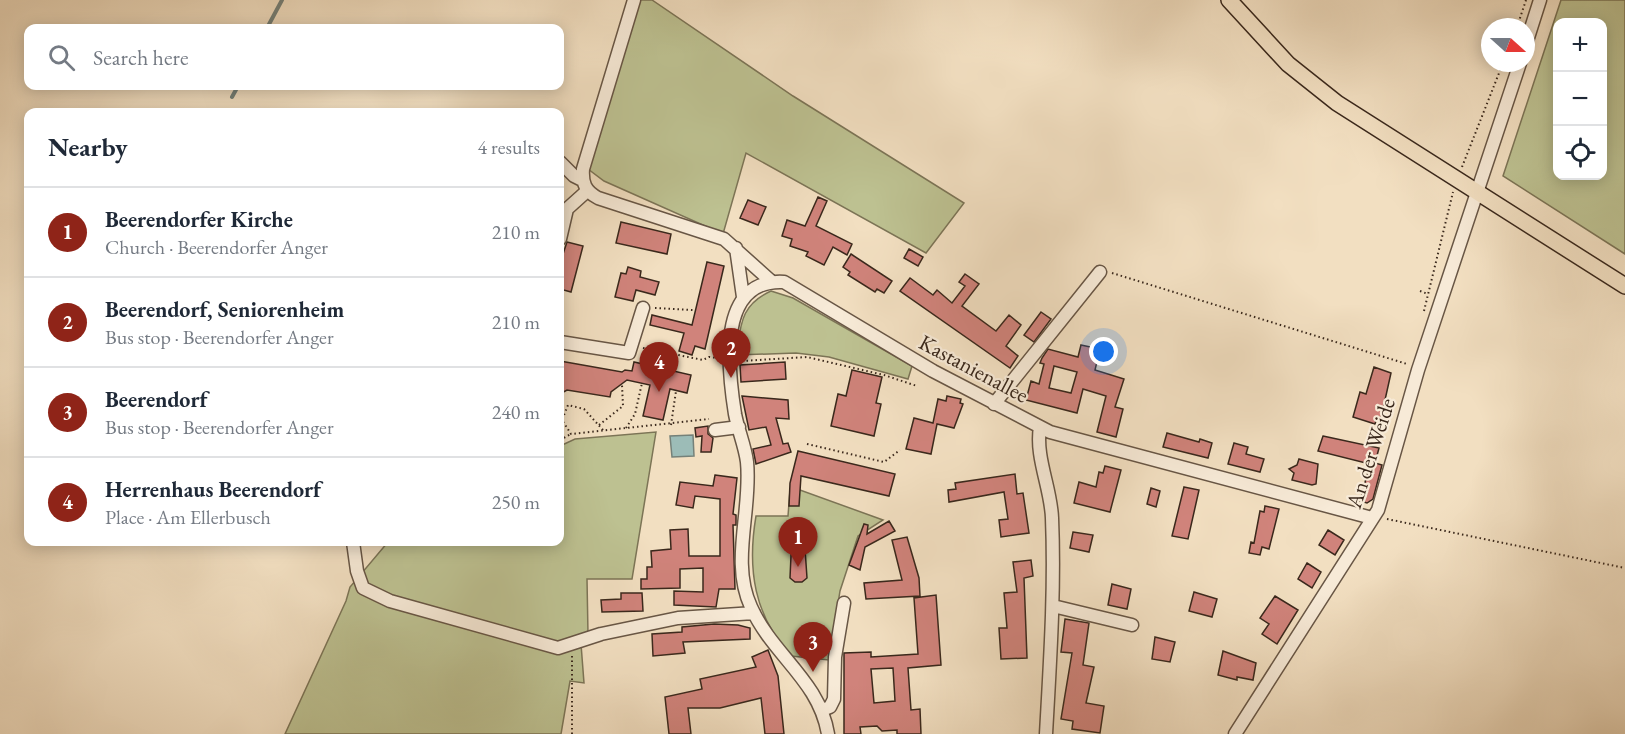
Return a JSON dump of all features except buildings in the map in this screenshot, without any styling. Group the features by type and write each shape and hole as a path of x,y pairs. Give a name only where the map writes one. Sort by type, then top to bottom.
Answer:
{"main road":[{"path":"1229,0 1288,64 1315,86 1625,286"}],"street":[{"path":"564,222 567,209 584,185 583,169 634,0"},
{"path":"1534,18 1540,0"},
{"name":"An der Weide","path":"1235,734 1378,510 1418,370 1517,72"},
{"name":"Kastanienallee","path":"564,166 598,198 724,239 772,282 784,282 849,323 1040,427 1076,441 1372,518"},
{"path":"736,248 743,297 732,330 729,358 739,427 747,462 742,573 745,591 754,613 776,647 820,701 828,734"},
{"path":"994,404 1100,272"},
{"path":"743,297 754,288 772,282"},
{"path":"564,343 629,353 643,308"},
{"path":"714,424 739,427"},
{"path":"1040,427 1039,444 1052,509 1053,606 1046,734"},
{"path":"354,546 357,571 363,588 390,601 558,648 678,618 754,613"},
{"path":"822,710 830,707 834,699 835,657 844,603"},
{"path":"1053,606 1132,625"}],"path":[{"path":"1520,18 1526,0"},
{"path":"1422,317 1457,179 1499,72"},
{"path":"1100,272 1121,274 1406,365 1411,362"},
{"path":"643,308 693,310"},
{"path":"632,346 703,360 709,357 729,358 737,361 807,357 884,375 917,386"},
{"path":"626,428 635,414 642,383"},
{"path":"599,425 622,406 622,385"},
{"path":"671,425 676,391"},
{"path":"564,415 568,405 584,409 603,430"},
{"path":"564,423 572,434"},
{"path":"564,438 572,434 603,430 714,424"},
{"path":"807,444 884,462 900,450"},
{"path":"1372,518 1390,519 1625,568"},
{"path":"572,643 572,734"}],"green space":[{"path":"637,0 652,0 793,96 964,203 926,253 746,153 723,234 604,181 588,169"},
{"path":"1561,0 1625,0 1625,254 1503,176 1553,24 1553,180 1607,180 1607,18 1555,18"},
{"path":"771,291 793,298 912,366 908,379 829,357 796,353 736,355 741,325 748,309"},
{"path":"656,432 632,579 587,579 588,634 581,644 584,683 570,681 561,734 285,734 346,601 350,587 385,546 564,546 564,444 575,439"},
{"path":"790,490 800,490 883,520 858,536 840,591 829,660 791,656 769,625 756,591 752,555 756,516 788,516"}],"water":[{"path":"693,435 694,456 672,457 670,436"}],"waterway":[{"path":"269,24 282,0"},
{"path":"232,97 236,90"}],"place":[{"name":"Beerendorf, Seniorenheim","path":"731,378"},
{"name":"Herrenhaus Beerendorf","path":"659,392"},
{"name":"Beerendorfer Kirche","path":"798,567"},
{"name":"Beerendorf","path":"813,672"}]}
